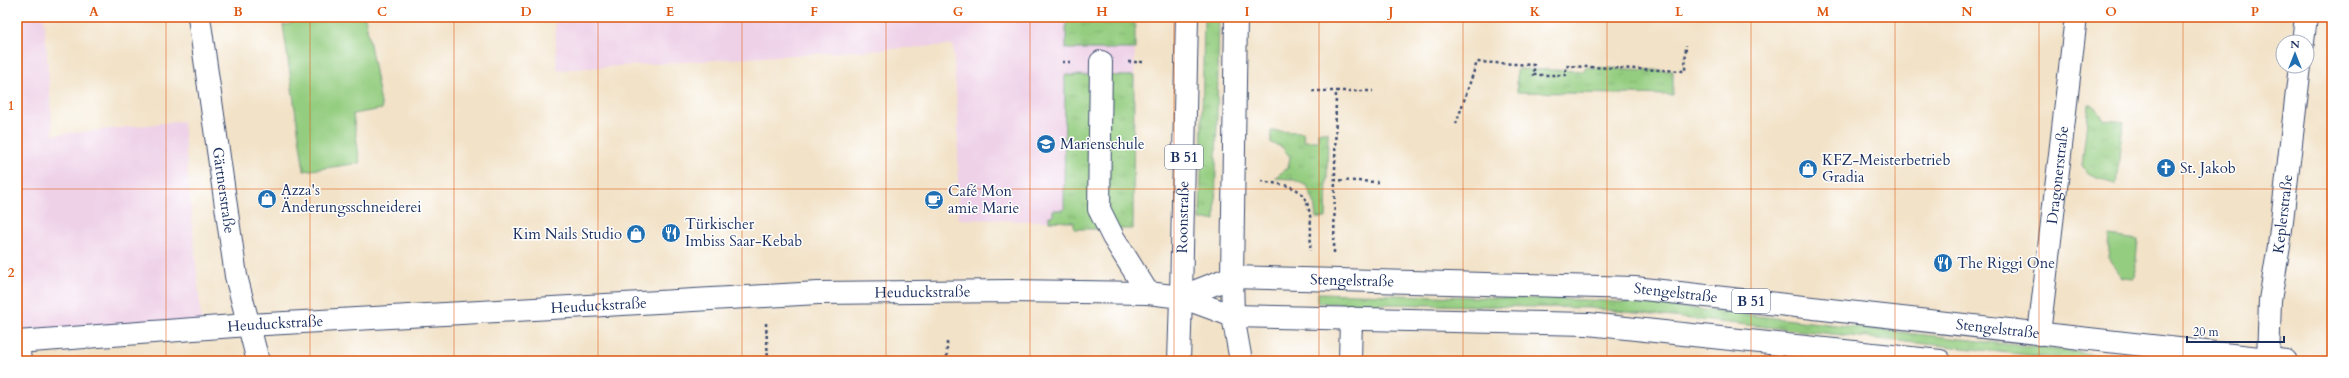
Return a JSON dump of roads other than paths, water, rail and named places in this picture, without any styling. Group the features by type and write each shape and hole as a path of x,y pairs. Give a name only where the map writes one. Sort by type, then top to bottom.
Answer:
{"main road":[{"name":"Gärtnerstraße","path":"199,17 236,276 258,361"},
{"name":"Roonstraße","path":"1179,361 1182,297 1187,17"},
{"path":"1236,17 1232,277 1233,316 1241,361"},
{"name":"Dragonerstraße","path":"2039,334 2076,17"},
{"path":"2304,34 2306,17"},
{"path":"1100,62 1099,209 1112,237 1148,293"},
{"name":"Keplerstraße","path":"2274,360 2270,300 2279,246 2299,74"},
{"name":"Stengelstraße","path":"1182,297 1232,277 1635,288 1862,312 2039,334 2274,360"},
{"name":"Heuduckstraße","path":"18,348 248,326 765,295 974,291 1148,293 1182,297"},
{"path":"1182,297 1233,316 1588,324 1940,361"},
{"path":"1350,361 1351,318"}],"place":[{"name":"Marienschule","path":"1046,144"},
{"name":"St. Jakob","path":"2166,168"},
{"name":"KFZ-Meisterbetrieb Gradia","path":"1808,169"},
{"name":"Azza's Änderungsschneiderei","path":"267,199"},
{"name":"Café Mon amie Marie","path":"934,200"},
{"name":"Türkischer Imbiss Saar-Kebab","path":"671,233"},
{"name":"Kim Nails Studio","path":"636,234"},
{"name":"The Riggi One","path":"1943,263"}]}
